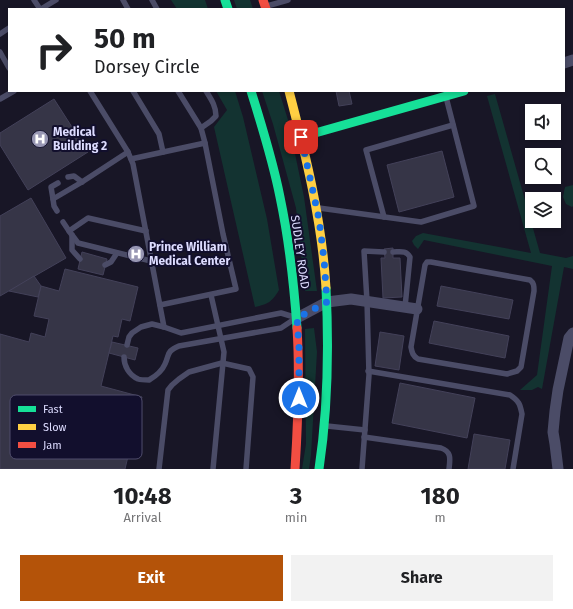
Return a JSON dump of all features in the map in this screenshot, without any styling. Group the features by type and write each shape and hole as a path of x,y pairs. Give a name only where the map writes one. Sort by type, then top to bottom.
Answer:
{"main road":[{"name":"SUDLEY ROAD","path":"252,92 271,158 289,246 299,348 299,398 295,469"},
{"name":"SUDLEY ROAD","path":"289,92 301,137 316,208 324,259 327,302 327,380 325,426 319,469"},
{"path":"301,137 460,92"}],"street":[{"path":"297,318 327,302 351,299 417,309"},
{"path":"558,469 556,444 553,432 555,411 569,338 573,334"}],"lane":[{"path":"42,8 56,0"},
{"path":"264,5 288,0"},
{"path":"0,52 8,66"},
{"path":"0,99 12,92"},
{"path":"91,92 131,159 164,327"},
{"path":"134,92 159,134 163,152"},
{"path":"160,305 236,290 201,128 179,92"},
{"path":"201,128 216,116 214,104 207,92"},
{"path":"316,208 421,222 474,206 446,96"},
{"path":"384,217 366,150 453,125"},
{"path":"131,159 205,143"},
{"path":"53,199 128,152"},
{"path":"68,177 74,176 82,182"},
{"path":"57,211 54,206 51,187 58,183"},
{"path":"70,233 88,218 146,231"},
{"path":"63,222 78,243 151,261"},
{"path":"70,233 72,250 80,260"},
{"path":"362,469 368,371 367,301 364,252 384,252"},
{"path":"393,252 405,252 410,257 405,308"},
{"path":"105,265 111,262 117,253"},
{"path":"427,262 530,280 534,284 521,367 517,372 511,374 418,359 414,357 411,347 417,309 424,265 427,262"},
{"path":"212,294 224,352 213,469"},
{"path":"127,346 132,333 140,327 152,324 181,333 280,313 297,318"},
{"path":"124,357 124,362 128,371 138,378 149,380 158,374 165,364 172,349 179,346 281,328 297,318"},
{"path":"160,469 168,390 189,372 222,364 249,369 253,377 246,469"},
{"path":"368,371 510,395 516,399 521,405 522,414 513,469"},
{"path":"325,426 365,430"},
{"path":"364,437 441,448 446,450 449,454 449,469"}],"green space":[{"path":"171,0 205,0 208,8 176,8"},
{"path":"234,0 250,0 253,8 237,8"},
{"path":"217,92 235,92 243,117 267,219 279,290 269,302 255,307 214,127 227,110"},
{"path":"262,92 279,92 288,120 304,197 317,291 305,291 296,208 273,124"},
{"path":"495,94 525,200 525,228 533,228 540,253 566,258 573,256 573,269 564,267 542,389 538,387 532,390 520,390 537,375 552,266 424,240 418,249 412,241 416,236 423,233 531,253 487,96"},
{"path":"573,185 572,207 566,204 563,197 565,187"},
{"path":"314,328 317,352 311,455 309,469 302,469 306,444 305,329"}],"building":[{"path":"336,92 349,92 352,104 339,106"},
{"name":"Medical Building 2","path":"54,99 88,152 28,190 0,145 0,133"},
{"path":"442,151 454,197 399,212 387,165"},
{"path":"31,198 66,258 0,296 0,216"},
{"path":"393,248 393,258 400,258 402,297 383,298 381,258 385,258 384,249"},
{"path":"82,252 107,259 103,275 78,269"},
{"path":"65,269 138,287 130,321 122,319 118,337 113,336 101,386 135,395 10,395 10,459 127,459 125,469 0,469 0,334 29,342 31,333 45,337 49,319 34,316 41,286 59,291"},
{"path":"34,276 41,286 38,297 9,291"},
{"path":"441,286 513,300 509,319 437,306"},
{"path":"434,321 509,336 505,358 429,343"},
{"path":"380,332 404,336 399,370 375,366"},
{"path":"112,342 138,348 135,360 109,353"},
{"path":"400,383 475,398 467,438 392,423"},
{"path":"474,434 510,440 505,469 468,469"}],"traffic: fast":[{"path":"225,0 228,8"},
{"path":"251,92 271,157 283,213 291,262 297,328"},
{"path":"301,137 460,92"},
{"path":"319,469 327,378 326,288"}],"traffic: slow":[{"path":"289,92 307,164 317,213 326,288"}],"traffic: jam":[{"path":"263,0 266,8"},
{"path":"295,469 298,398 297,328"}],"place":[{"name":"Medical Building 2","path":"40,139"},
{"name":"Prince William Medical Center","path":"136,254"}],"route":[{"path":"299,398 299,348 297,318 327,302 319,219 301,137"}]}
